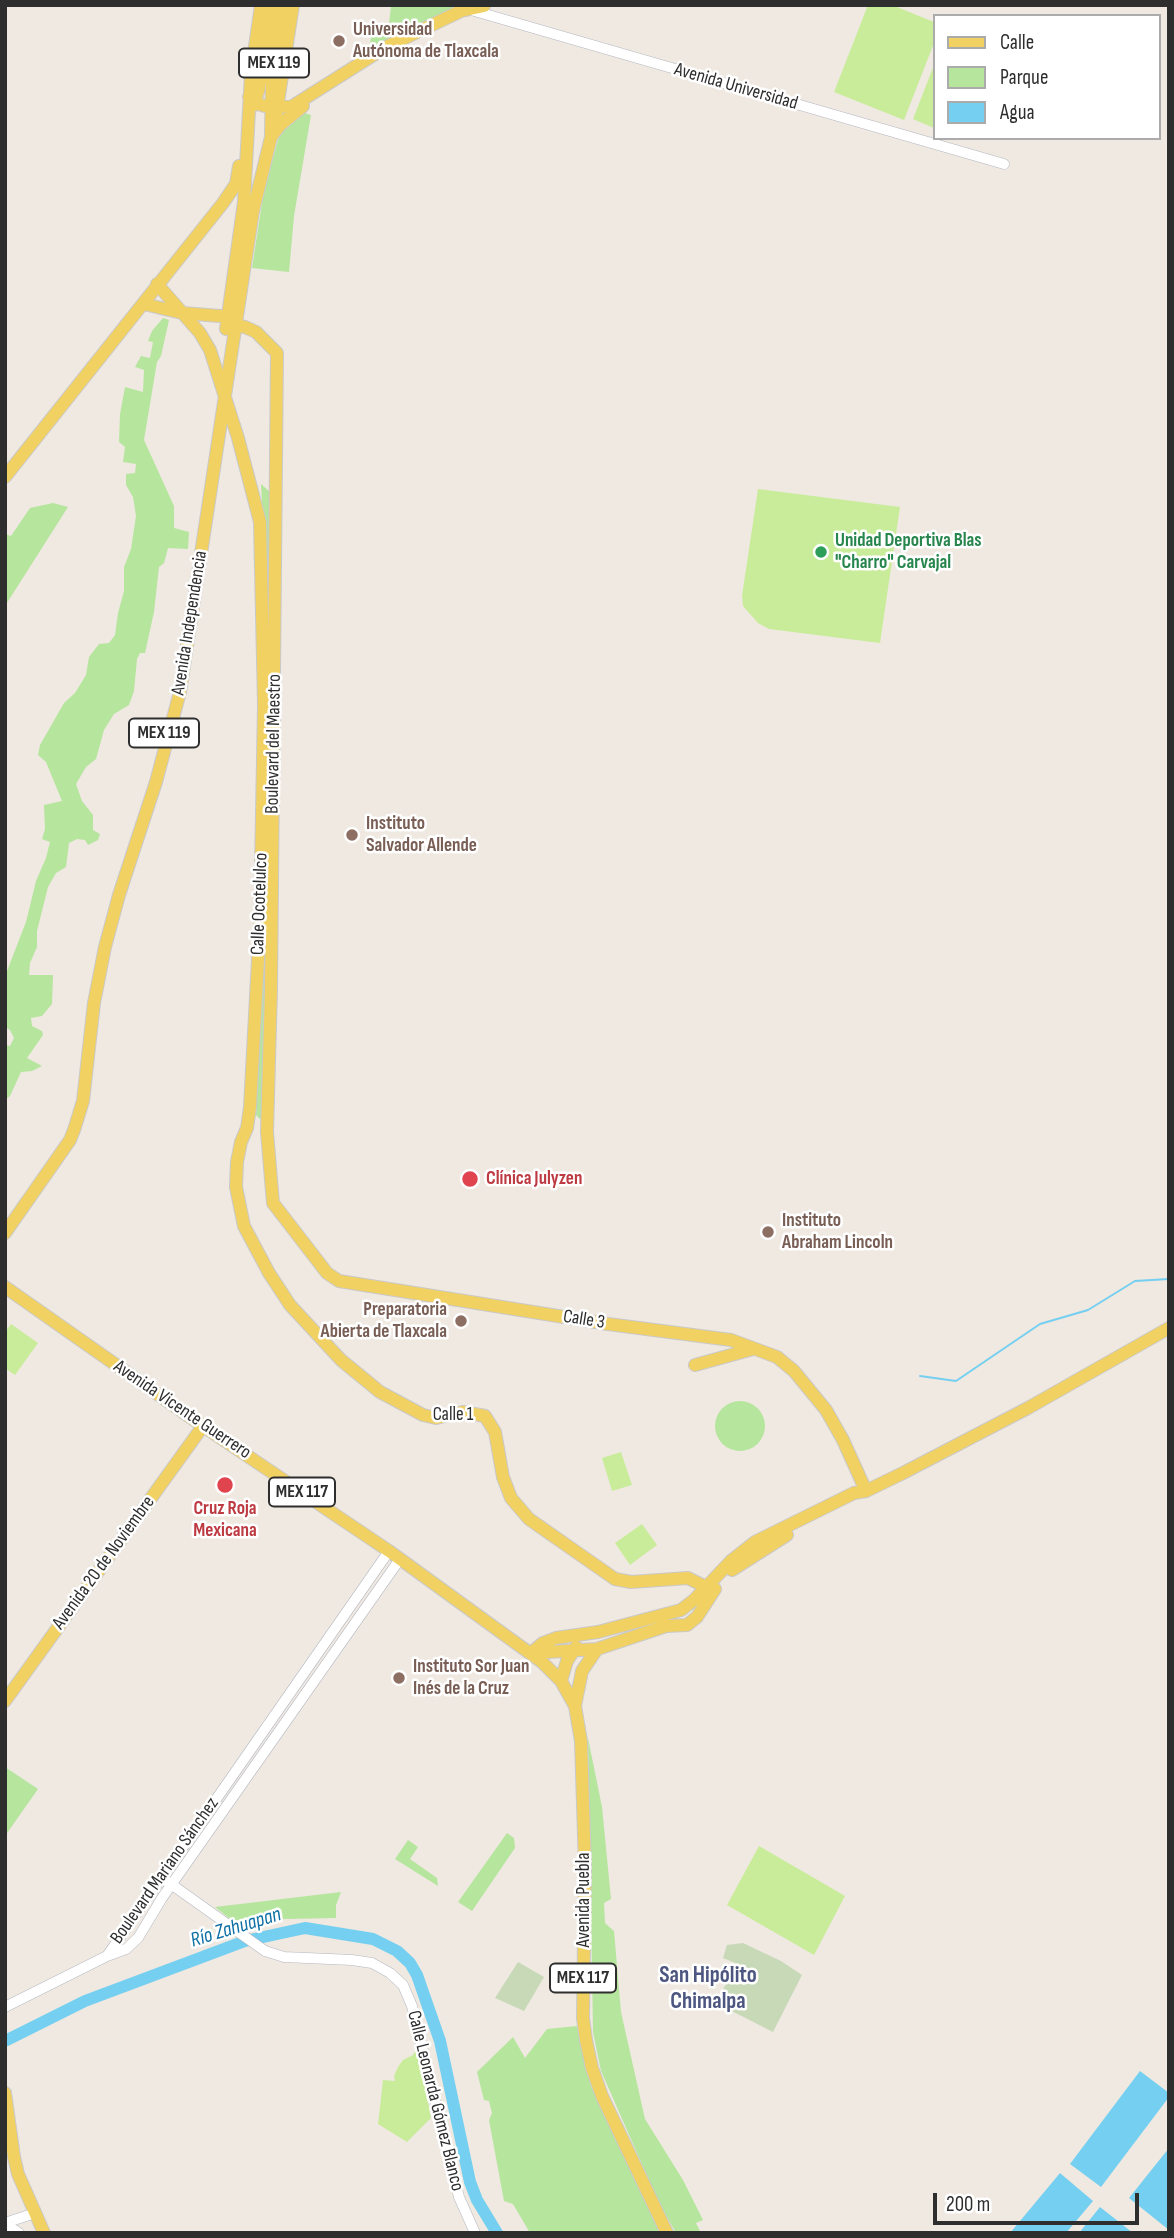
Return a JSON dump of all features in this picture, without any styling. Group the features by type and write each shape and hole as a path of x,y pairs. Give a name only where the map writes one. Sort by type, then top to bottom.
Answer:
{"main road":[{"path":"252,100 261,5"},
{"name":"MEX 119","path":"271,5 252,100 274,107 291,107 377,51 478,8"},
{"name":"MEX 119","path":"271,129 282,5"},
{"path":"274,107 282,85 293,5"},
{"name":"MEX 119","path":"271,129 377,57 478,8"},
{"path":"282,85 290,93 305,97"},
{"name":"Avenida Independencia","path":"5,1233 70,1140 78,1118 83,1101 94,1003 105,947 156,782 180,692 224,391 244,202 245,142 252,100"},
{"path":"248,118 258,115 271,129"},
{"name":"Avenida Independencia","path":"78,1118 87,1006 98,947 173,699 220,376 271,129"},
{"name":"MEX 119","path":"5,477 236,184 245,142"},
{"name":"Calle Ocotelulco","path":"157,284 207,343 220,376 260,522 264,705 258,969 247,1128"},
{"path":"144,304 232,321"},
{"name":"Boulevard del Maestro","path":"232,321 256,332 278,353 267,1132 271,1194"},
{"path":"219,430 229,430 238,438"},
{"path":"260,522 267,520 276,523"},
{"path":"258,969 271,972"},
{"name":"Calle 1","path":"247,1128 240,1142 236,1187 244,1226 290,1305 341,1360 380,1392 424,1415 436,1418 463,1412 485,1416 495,1432 503,1477 515,1504 529,1519 610,1576 631,1582 688,1578 708,1591"},
{"name":"Calle 3","path":"271,1194 274,1203 304,1244 327,1273 339,1281 608,1324 731,1340 777,1357 794,1371 817,1397 844,1440 866,1491"},
{"name":"Avenida Vicente Guerrero","path":"5,1287 203,1426 389,1551 531,1653 561,1681"},
{"path":"531,1653 597,1649 666,1626 708,1591 731,1561 755,1542 854,1493 866,1491 1028,1408 1169,1328"},
{"path":"695,1365 753,1349"},
{"name":"Avenida 20 de Noviembre","path":"5,1701 203,1426"},
{"path":"531,1653 543,1643 555,1638 676,1619"},
{"path":"561,1681 571,1652 598,1632"},
{"path":"575,1706 582,1671 597,1649"},
{"name":"Avenida Puebla","path":"561,1681 575,1706 581,1741 584,1832 583,2018 586,2040 602,2096 667,2233"},
{"path":"5,2094 13,2157 44,2233"}],"street":[{"name":"Avenida Universidad","path":"478,8 1004,164"},
{"name":"Boulevard Mariano Sánchez","path":"107,1956 389,1551"},
{"name":"Boulevard Mariano Sánchez","path":"107,1956 126,1949 138,1938 172,1885 400,1559"},
{"path":"349,1607 361,1615"},
{"name":"Calle Leonarda Gómez Blanco","path":"161,1877 274,1955 372,1963 390,1973 403,1985 412,2006 459,2197 475,2233"},
{"path":"5,2007 107,1956"},
{"path":"5,2223 35,2213"},
{"path":"5,2223 19,2233"}],"green space":[{"path":"385,5 465,5 369,50 372,31 376,31 377,23 389,24 391,6"},
{"path":"868,5 892,5 932,21 932,48 904,120 834,92"},
{"path":"932,70 932,127 913,119"},
{"path":"302,112 311,115 294,216 289,272 252,268 263,196 280,132"},
{"path":"163,318 169,320 161,356 157,362 144,440 174,506 174,528 189,532 188,549 168,548 164,563 159,567 154,612 145,653 140,653 137,659 134,691 129,705 114,714 104,730 96,759 86,767 76,784 82,801 93,815 93,830 100,834 98,840 88,845 85,840 77,839 69,843 66,867 56,873 48,887 29,975 53,975 52,1004 42,1016 31,1018 32,1026 42,1031 43,1035 27,1058 42,1066 21,1072 10,1096 5,1100 5,1045 10,1046 14,1038 5,1027 5,970 7,971 26,922 36,881 50,842 42,839 45,829 44,805 62,801 46,762 38,755 40,745 64,703 75,693 86,675 89,657 99,644 109,643 115,635 124,591 124,567 131,549 136,516 133,497 126,485 126,474 135,473 136,464 123,462 125,447 119,442 120,414 125,387 143,392 144,370 135,367 141,356 150,358 153,342 148,341 152,331"},
{"path":"261,484 270,492 265,1116 260,1119 256,1115 263,956 268,626"},
{"name":"Unidad Deportiva Blas \"Charro\" Carvajal","path":"758,489 900,507 880,643 769,629 758,623 743,606 742,596"},
{"path":"53,503 68,507 5,606 5,534 11,536 30,508"},
{"path":"11,1324 38,1343 15,1375 5,1368 5,1332"},
{"path":"740,1401 758,1408 765,1426 758,1444 740,1451 722,1444 715,1426 722,1408"},
{"path":"621,1452 632,1485 612,1491 602,1458"},
{"path":"642,1524 657,1545 630,1565 615,1543"},
{"path":"588,1738 602,1807 611,1899 604,1903 605,1923 614,1931 621,2012 645,2119 683,2180 703,2220 696,2223 701,2233 676,2233 659,2203 601,2071 593,2032"},
{"path":"5,1767 38,1789 5,1836"},
{"path":"507,1833 514,1838 515,1848 472,1911 458,1902"},
{"path":"408,1840 418,1847 410,1859 437,1878 438,1886 395,1859"},
{"path":"759,1846 845,1896 814,1955 727,1905"},
{"path":"341,1892 336,1905 336,1918 285,1919 239,1926 215,1907"},
{"path":"743,1943 781,1961 802,1975 773,2032 716,2003 728,1980 744,1985 748,1968 723,1958 727,1945"},
{"path":"518,1962 544,1977 524,2011 495,1998"},
{"path":"577,2026 591,2086 662,2233 530,2233 513,2204 504,2201 489,2120 492,2113 489,2101 484,2100 477,2072 513,2037 525,2058 547,2029"},
{"path":"418,2047 431,2118 407,2142 378,2124 383,2080 395,2081 398,2067 403,2060 413,2055"}],"water":[{"path":"1140,2071 1169,2093 1169,2097 1101,2187 1070,2164"},
{"path":"1169,2148 1169,2230 1129,2198"},
{"path":"1060,2173 1093,2201 1066,2233 1010,2233"},
{"path":"1100,2207 1133,2233 1079,2233"}],"waterway":[{"path":"920,1376 956,1381 1040,1324 1088,1310 1135,1281 1169,1279"},
{"name":"Río Zahuapan","path":"5,2041 85,2001 245,1941 305,1928 373,1939 397,1951 410,1963 417,1975 440,2041 470,2182 477,2200 497,2233"}],"place":[{"name":"Universidad Autónoma de Tlaxcala","path":"339,41"},
{"name":"Unidad Deportiva Blas \"Charro\" Carvajal","path":"821,552"},
{"name":"Instituto Salvador Allende","path":"352,835"},
{"name":"Clínica Julyzen","path":"470,1179"},
{"name":"Instituto Abraham Lincoln","path":"768,1232"},
{"name":"Preparatoria Abierta de Tlaxcala","path":"461,1321"},
{"name":"Cruz Roja Mexicana","path":"225,1485"},
{"name":"Instituto Sor Juan Inés de la Cruz","path":"399,1678"}],"district":[{"name":"San Hipólito Chimalpa","path":"708,1989"}]}
